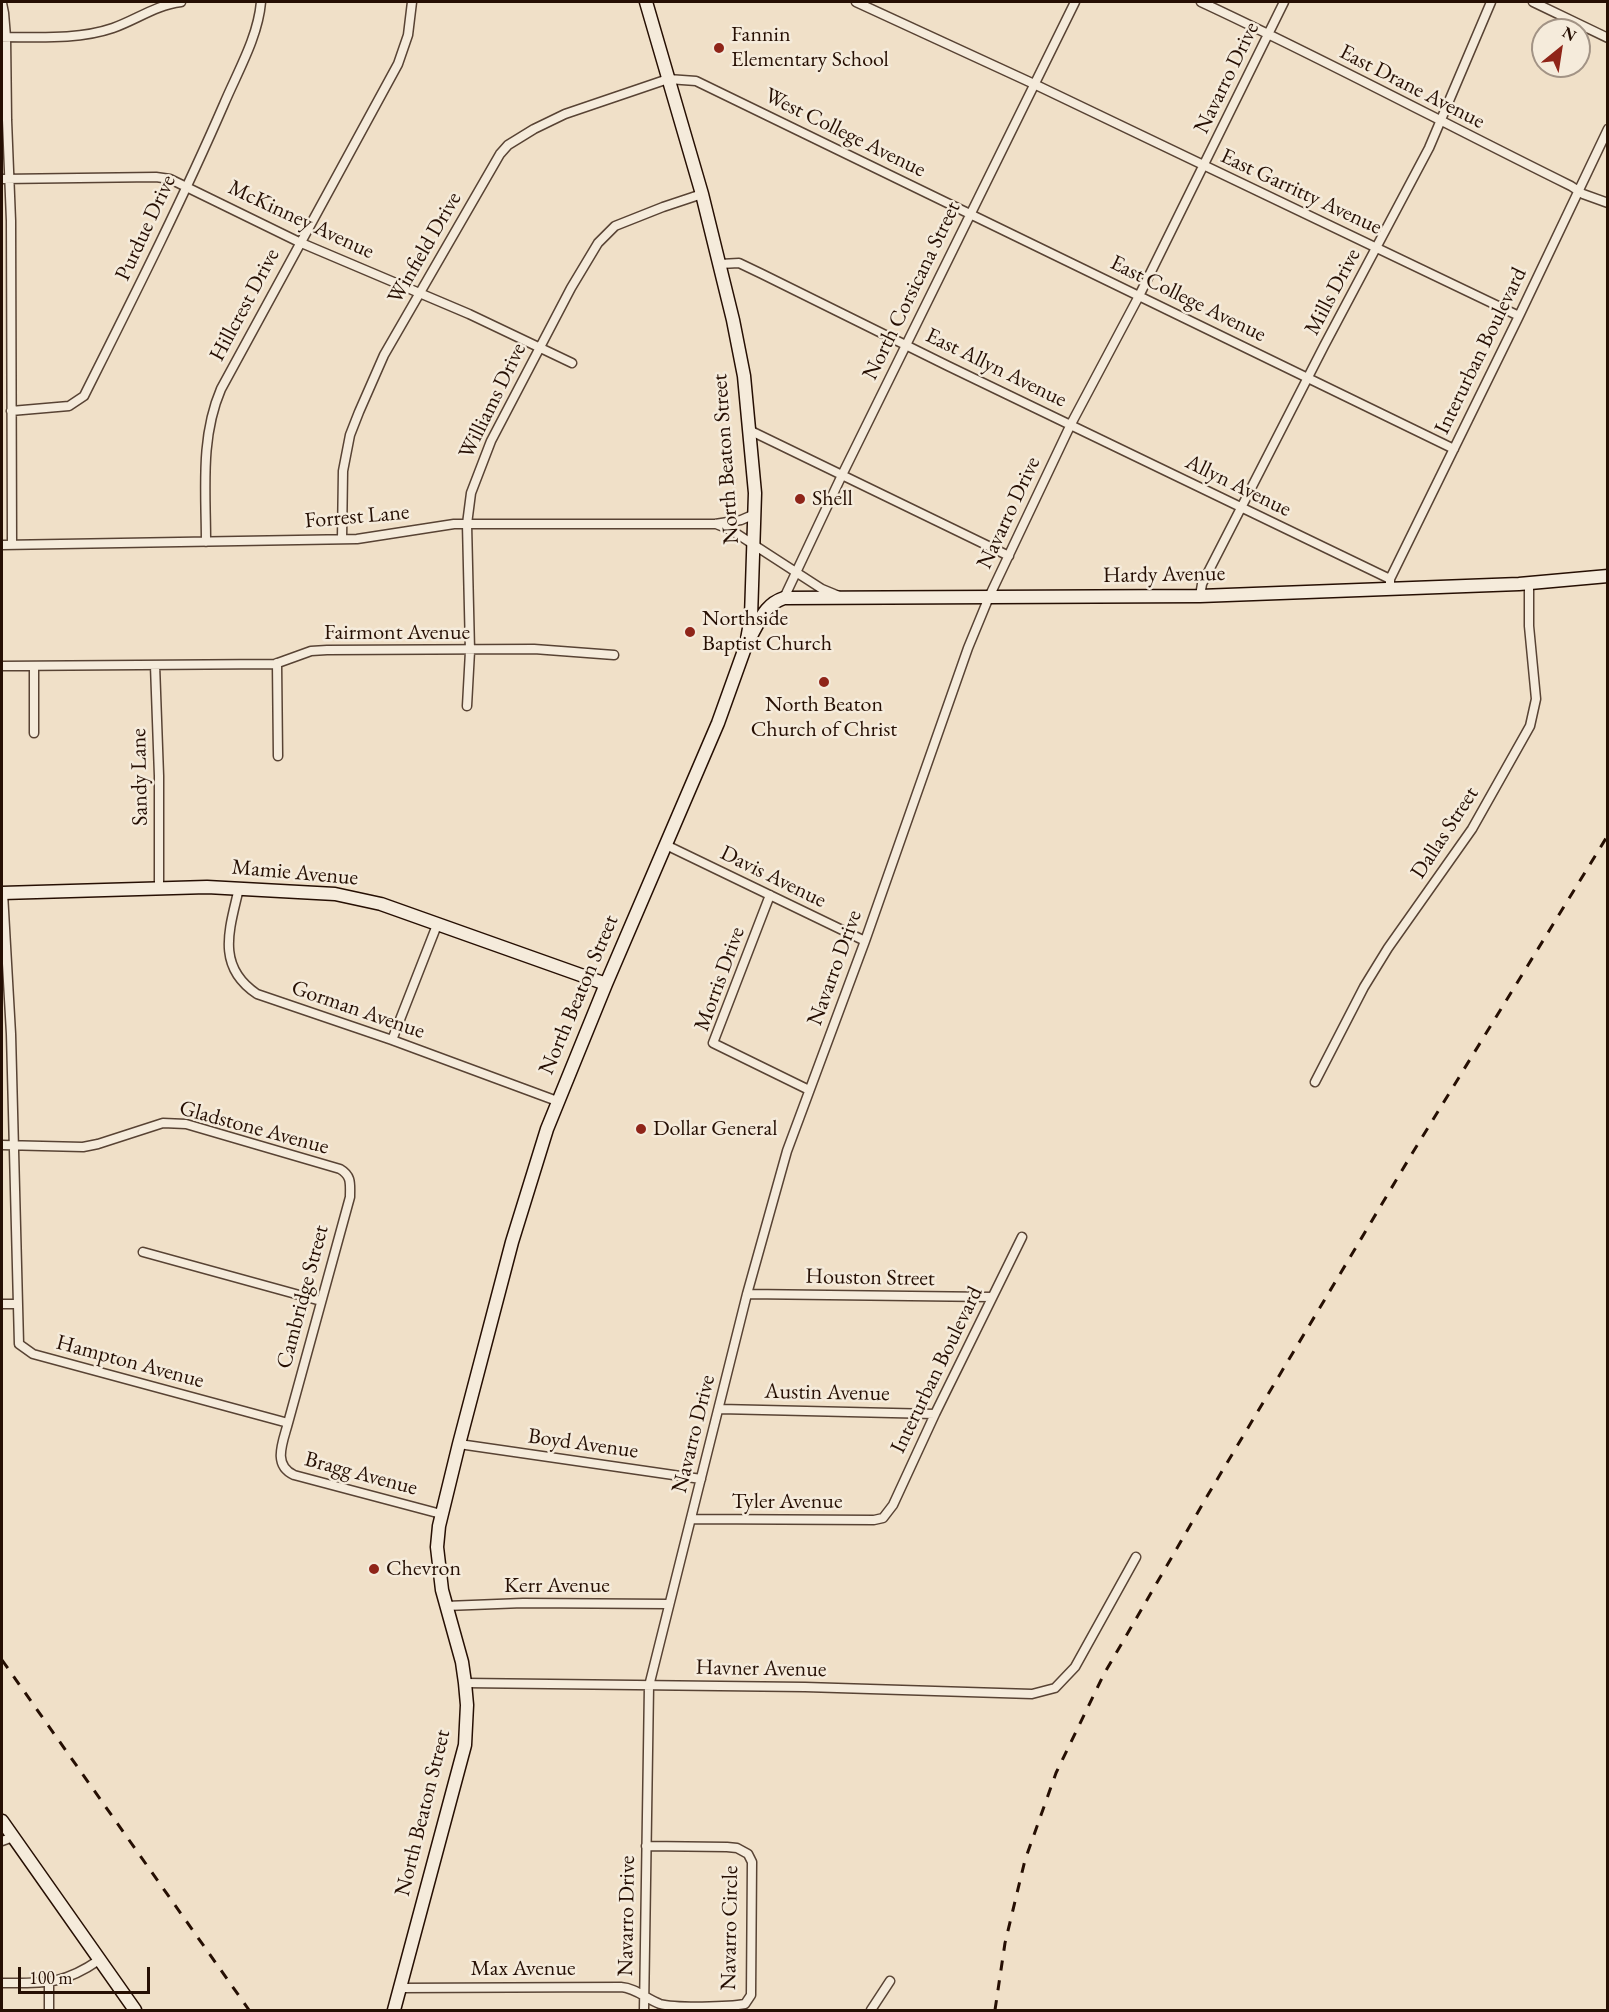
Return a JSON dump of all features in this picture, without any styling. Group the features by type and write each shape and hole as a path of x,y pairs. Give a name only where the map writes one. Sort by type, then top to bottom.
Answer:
{"main road":[{"name":"North Beaton Street","path":"394,2010 460,1771 465,1745 467,1705 462,1662 446,1606 438,1565 437,1547 441,1514 512,1242 536,1161 606,984 718,723 746,645 751,617 755,514 744,376 702,194 646,2"},
{"name":"Hardy Avenue","path":"784,598 1200,596 1390,584 1529,583 1608,576"},
{"path":"746,645 766,609 774,601 784,598"},
{"name":"Mamie Avenue","path":"2,893 239,888 356,897 606,984"},
{"path":"2,1821 7,1839 135,2010"}],"street":[{"path":"4,37 96,33 113,28 161,5 181,2"},
{"name":"Purdue Drive","path":"11,411 69,406 77,403 84,396 187,186 256,29 261,2"},
{"name":"Hillcrest Drive","path":"206,542 207,439 214,404 299,242 405,49 412,2"},
{"name":"East Garritty Avenue","path":"856,2 1034,84 1520,316"},
{"name":"North Corsicana Street","path":"784,598 842,475 1075,2"},
{"name":"East Drane Avenue","path":"1201,2 1269,33 1577,191 1608,203"},
{"name":"Navarro Drive","path":"644,2010 649,1686 747,1294 787,1151 865,941 968,648 989,597 1071,424 1139,296 1284,2"},
{"name":"Mills Drive","path":"1200,596 1202,584 1429,148 1438,121 1491,2"},
{"path":"1533,2 1608,38"},
{"path":"2,3 4,13 5,179 11,221 12,545"},
{"name":"West College Avenue","path":"668,79 696,81 970,214"},
{"name":"Winfield Drive","path":"342,539 343,471 350,435 384,355 500,154 508,145 534,129 565,114 668,79"},
{"name":"Interurban Boulevard","path":"1390,584 1608,129"},
{"name":"McKinney Avenue","path":"5,179 156,177 170,179 299,242 420,293 572,363"},
{"name":"Williams Drive","path":"467,706 470,651 467,524 471,493 491,441 571,288 605,234 615,226 702,194"},
{"name":"East College Avenue","path":"970,214 1454,449"},
{"name":"East Allyn Avenue","path":"720,264 739,263 1071,424"},
{"name":"Allyn Avenue","path":"1071,424 1390,584"},
{"path":"749,430 1009,556"},
{"name":"Forrest Lane","path":"2,545 342,539 467,524 715,524 741,520 755,514"},
{"name":"Forrest Lane","path":"715,524 731,530 822,589 842,598"},
{"name":"Dallas Street","path":"1315,1082 1364,987 1388,948 1472,829 1530,726 1536,699 1529,626 1529,583"},
{"name":"Fairmont Avenue","path":"2,666 277,663 311,651 327,650 534,649 614,655"},
{"path":"277,663 278,756"},
{"name":"Sandy Lane","path":"155,665 159,776 159,888"},
{"path":"33,666 34,734"},
{"name":"Davis Avenue","path":"666,844 865,941"},
{"name":"Gorman Avenue","path":"239,888 227,938 231,961 243,985 257,994 392,1040 558,1101"},
{"name":"Hampton Avenue","path":"2,893 11,1034 17,1304 20,1344 33,1354 288,1423"},
{"name":"Morris Drive","path":"770,895 713,1043 809,1090"},
{"path":"392,1040 437,925"},
{"name":"Gladstone Avenue","path":"2,1144 83,1147 163,1123 186,1124 340,1169 347,1173 351,1181"},
{"name":"Cambridge Street","path":"288,1423 350,1197 351,1181"},
{"name":"Interurban Boulevard","path":"883,1518 893,1504 1022,1237"},
{"path":"143,1252 321,1301"},
{"name":"Houston Street","path":"747,1294 992,1297"},
{"path":"2,1304 17,1304"},
{"name":"Austin Avenue","path":"720,1409 935,1413"},
{"name":"Bragg Avenue","path":"288,1423 280,1455 286,1471 441,1514"},
{"name":"Boyd Avenue","path":"459,1444 701,1479"},
{"name":"Tyler Avenue","path":"691,1519 874,1521 883,1518"},
{"name":"Havner Avenue","path":"465,1683 805,1687 1032,1694 1055,1688 1075,1666 1136,1557"},
{"name":"Kerr Avenue","path":"446,1606 523,1603 669,1604"},
{"name":"Navarro Circle","path":"644,1996 666,2005 732,2007 745,2004 751,1995 752,1931 752,1862 748,1854 737,1848 727,1847 645,1846"},
{"path":"2,1983 49,1983 72,1976 99,1960"},
{"path":"871,2010 890,1981"},
{"path":"49,1983 49,2010"},
{"name":"Max Avenue","path":"400,1988 621,1987 629,1988 644,1996"}],"railway":[{"path":"995,2010 1005,1943 1025,1860 1056,1773 1104,1674 1209,1493 1410,1157 1608,835"},
{"path":"2,1660 249,2010"}],"place":[{"name":"Fannin Elementary School","path":"719,48"},
{"name":"Shell","path":"800,499"},
{"name":"Northside Baptist Church","path":"690,632"},
{"name":"North Beaton Church of Christ","path":"824,682"},
{"name":"Dollar General","path":"641,1129"},
{"name":"Chevron","path":"374,1569"}]}
